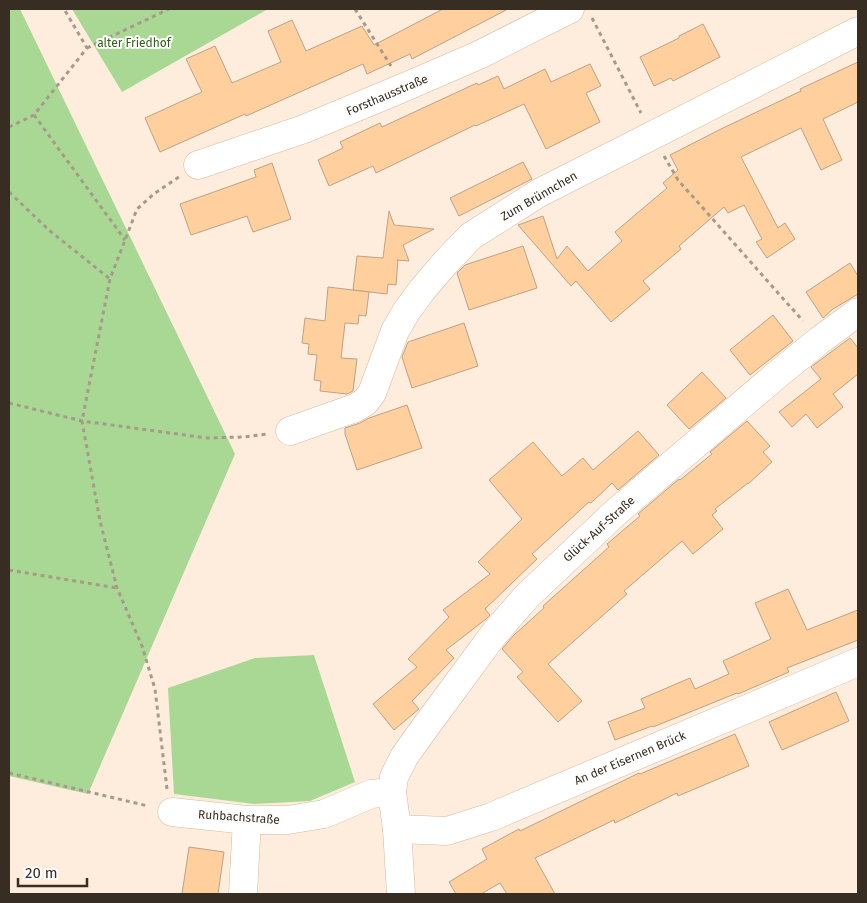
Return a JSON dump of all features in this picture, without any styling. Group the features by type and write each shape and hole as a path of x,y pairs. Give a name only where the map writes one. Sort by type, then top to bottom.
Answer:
{"street":[{"name":"Forsthausstraße","path":"198,165 304,129 581,13"},
{"name":"Zum Brünnchen","path":"290,431 355,408 365,402 372,393 395,332 406,312 422,290 471,236 539,193 858,31"},
{"name":"Glück-Auf-Straße","path":"392,792 394,777 409,749 494,634 527,596 615,513 779,372 858,312"},
{"name":"An der Eisernen Brück","path":"397,829 447,831 492,817 858,662"},
{"name":"Ruhbachstraße","path":"172,812 247,820 288,820 324,814 371,794 392,792"},
{"path":"392,792 397,829 400,894"},
{"path":"243,894 247,820"}],"path":[{"path":"64,9 87,48"},
{"path":"9,127 34,116 87,48 169,9"},
{"path":"355,9 405,88"},
{"path":"581,13 678,180 820,340"},
{"path":"34,116 125,240"},
{"path":"9,773 172,812 165,781 155,689 142,646 118,588 100,521 82,421 110,279 136,209 155,193 198,165"},
{"path":"9,192 50,231 110,279"},
{"path":"9,403 82,421 207,438 243,437 290,431"},
{"path":"9,570 118,588"}],"green space":[{"path":"9,9 20,9 235,454 88,794 9,776"},
{"name":"alter Friedhof","path":"72,9 268,9 122,92"},
{"path":"314,655 355,782 310,801 254,804 174,794 168,688 255,658"}],"building":[{"path":"443,9 508,9 412,59 410,54 367,74 363,64 160,152 145,118 202,92 186,59 215,46 232,83 281,62 268,31 292,20 306,51 362,26 374,45"},
{"path":"703,24 720,57 673,81 671,78 654,86 640,57"},
{"path":"858,62 858,102 823,119 842,160 821,170 801,128 741,157 778,228 785,223 795,239 767,258 756,242 762,239 744,205 728,213 724,207 679,246 681,249 643,281 650,289 611,322 576,281 571,286 518,225 543,216 557,259 567,246 588,271 622,241 615,232 667,188 663,183 678,170 670,155 801,91 800,89"},
{"path":"590,64 601,86 586,93 600,122 546,149 524,104 475,125 376,173 373,166 329,186 318,160 343,148 340,142 380,123 382,127 477,83 478,85 498,76 504,89 545,69 551,82"},
{"path":"523,162 532,179 459,216 450,198"},
{"path":"272,163 291,219 253,232 247,216 191,235 180,204 256,177 254,170"},
{"path":"389,211 394,225 434,229 403,245 409,261 398,260 396,285 388,284 387,294 353,290 357,256 383,258"},
{"path":"523,246 537,288 469,310 457,273 465,265"},
{"path":"850,263 858,276 858,294 833,309 823,318 806,292"},
{"path":"328,287 369,292 366,316 359,315 358,324 345,323 341,358 357,359 353,391 347,394 320,391 321,381 314,380 317,355 308,354 309,344 302,343 305,318 325,321"},
{"path":"773,315 793,341 750,375 730,350"},
{"path":"464,323 478,366 412,388 402,357 408,342"},
{"path":"850,338 858,348 858,374 833,394 843,407 817,428 806,414 792,427 779,412 821,379 811,367"},
{"path":"702,372 726,398 689,429 667,405"},
{"path":"407,405 422,448 357,470 345,434 345,428"},
{"path":"747,421 770,446 763,452 772,462 748,484 715,509 717,511 712,515 723,529 693,554 682,541 624,591 627,594 548,664 582,701 558,722 517,677 523,672 502,649 514,635 544,608 543,606 609,547 607,544 640,516 638,514 712,454 710,452"},
{"path":"638,431 659,455 618,490 612,483 532,554 537,559 485,609 490,615 446,650 454,658 412,701 419,709 394,730 373,704 417,667 408,659 449,617 443,610 490,574 478,562 522,519 489,480 533,442 562,476 583,458 593,470"},
{"path":"788,589 807,630 858,610 858,640 787,668 789,672 738,694 615,740 608,722 645,708 641,699 690,678 695,689 729,674 723,661 771,639 755,603"},
{"path":"836,692 849,721 782,750 769,722"},
{"path":"735,734 749,766 678,796 677,793 615,823 614,820 535,858 555,894 507,894 500,883 481,894 456,894 449,882 487,859 482,849 519,829 520,831 639,773"},
{"path":"189,847 224,852 218,894 182,894"}]}
